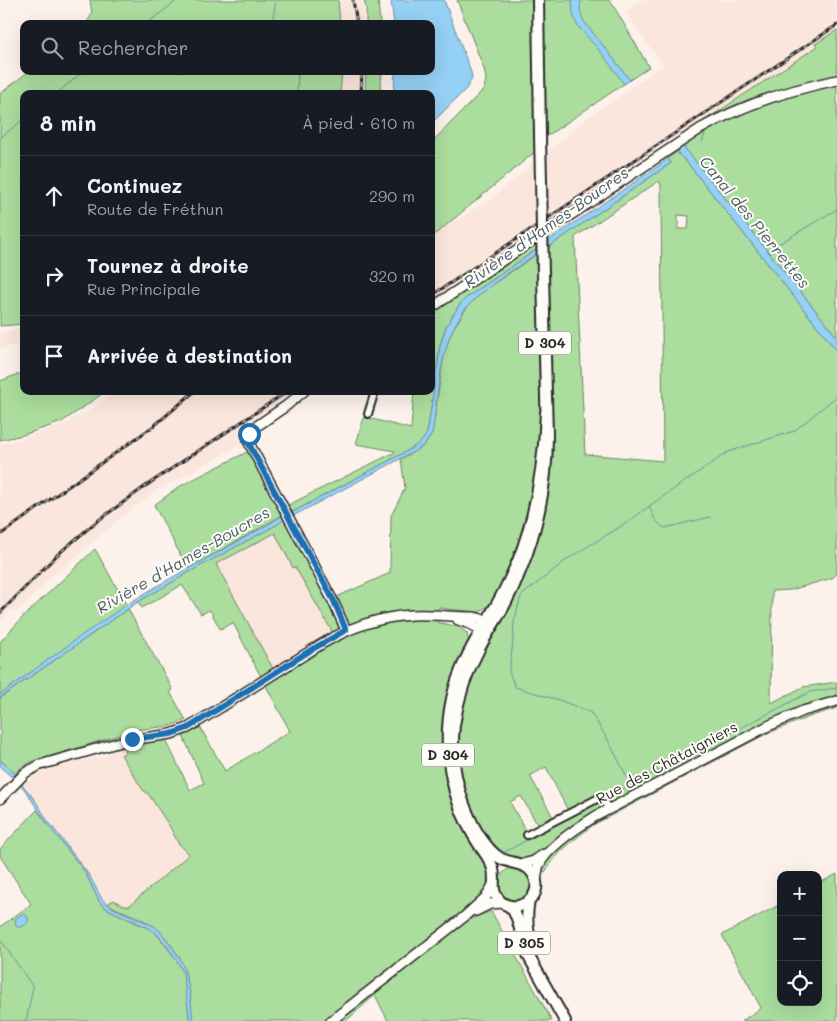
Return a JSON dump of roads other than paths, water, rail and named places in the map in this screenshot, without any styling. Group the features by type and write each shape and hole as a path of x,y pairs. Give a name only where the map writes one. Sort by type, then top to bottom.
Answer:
{"main road":[{"name":"D 304","path":"493,881 491,864 472,833 457,802 451,776 448,721 455,686 464,662 516,581 527,554 542,495 547,457 538,0"},
{"name":"D 304","path":"487,627 466,676 461,693 454,732 455,766 462,802 481,838 496,856 518,864"},
{"path":"518,864 530,870 535,876 536,881 535,892 529,901 520,906 505,904 495,894 493,881 502,867 518,864"},
{"name":"D 305","path":"529,901 527,913 529,934 543,980"},
{"name":"D 305","path":"505,904 516,915 525,947 565,1021"}],"street":[{"path":"435,305 716,120 749,105 799,88 837,80"},
{"path":"299,395 251,430 248,440 334,601 346,630"},
{"path":"368,414 374,395"},
{"path":"0,799 23,775 36,766 124,741 171,734 188,728 311,650 346,630 365,623 390,617 414,615 436,616 487,627"},
{"name":"Rue des Châtaigniers","path":"536,881 539,866 554,847 605,804 768,726 803,711 837,701"},
{"path":"527,835 597,799 605,804"},
{"path":"518,864 534,861 554,847"},
{"path":"331,1021 464,917 486,897 493,881"},
{"path":"464,917 490,904 505,904"}],"water":[{"path":"391,0 444,0 472,79 466,89 435,120 435,90 394,90 395,75 435,75 435,20 394,20"},
{"path":"572,0 581,0 580,9 583,20 630,80 624,84 604,56 577,25 573,14"},
{"path":"683,146 837,337 837,351 686,161 679,155 678,150"},
{"path":"668,158 671,163 547,248 546,242"},
{"path":"539,248 539,252 487,289 461,315 447,346 439,379 432,434 426,443 417,450 293,516 291,513 409,450 423,439 427,433 433,395 435,395 440,346 446,326 466,298"},
{"path":"282,516 285,519 278,524 138,602 0,698 0,695 118,610"},
{"path":"0,760 16,774 12,777 0,767"},
{"path":"21,783 89,875 102,899 113,908 154,926 170,944 180,958 185,971 193,1021 190,1021 183,972 164,942 149,928 106,908 100,903 85,872 49,826 19,784"},
{"path":"25,914 28,922 22,927 17,927 15,919"}],"waterway":[{"path":"151,20 178,0"},
{"path":"273,20 276,0"},
{"path":"61,90 79,75"},
{"path":"297,90 298,75"},
{"path":"818,89 837,85"},
{"path":"0,138 20,122"},
{"path":"702,142 706,131 709,129"},
{"name":"Canal des Pierrettes","path":"767,251 837,209"},
{"path":"627,777 608,740 591,713 562,701 515,687 509,672 514,622 521,596 569,558 628,522 728,452 794,431 837,396"},
{"path":"649,506 657,522 665,528 710,517"},
{"path":"606,798 810,692 837,688"},
{"path":"503,853 598,802"},
{"path":"0,939 33,987 25,1021"}],"railway":[{"path":"353,0 356,20"},
{"path":"435,293 837,25"},
{"path":"361,90 362,75"},
{"path":"0,535 155,425 190,395"},
{"path":"0,613 57,555 96,522 150,483 282,395"}],"water label":[{"name":"Rivière d'Hames-Boucres","path":"546,227"},
{"name":"Rivière d'Hames-Boucres","path":"183,560"}]}
